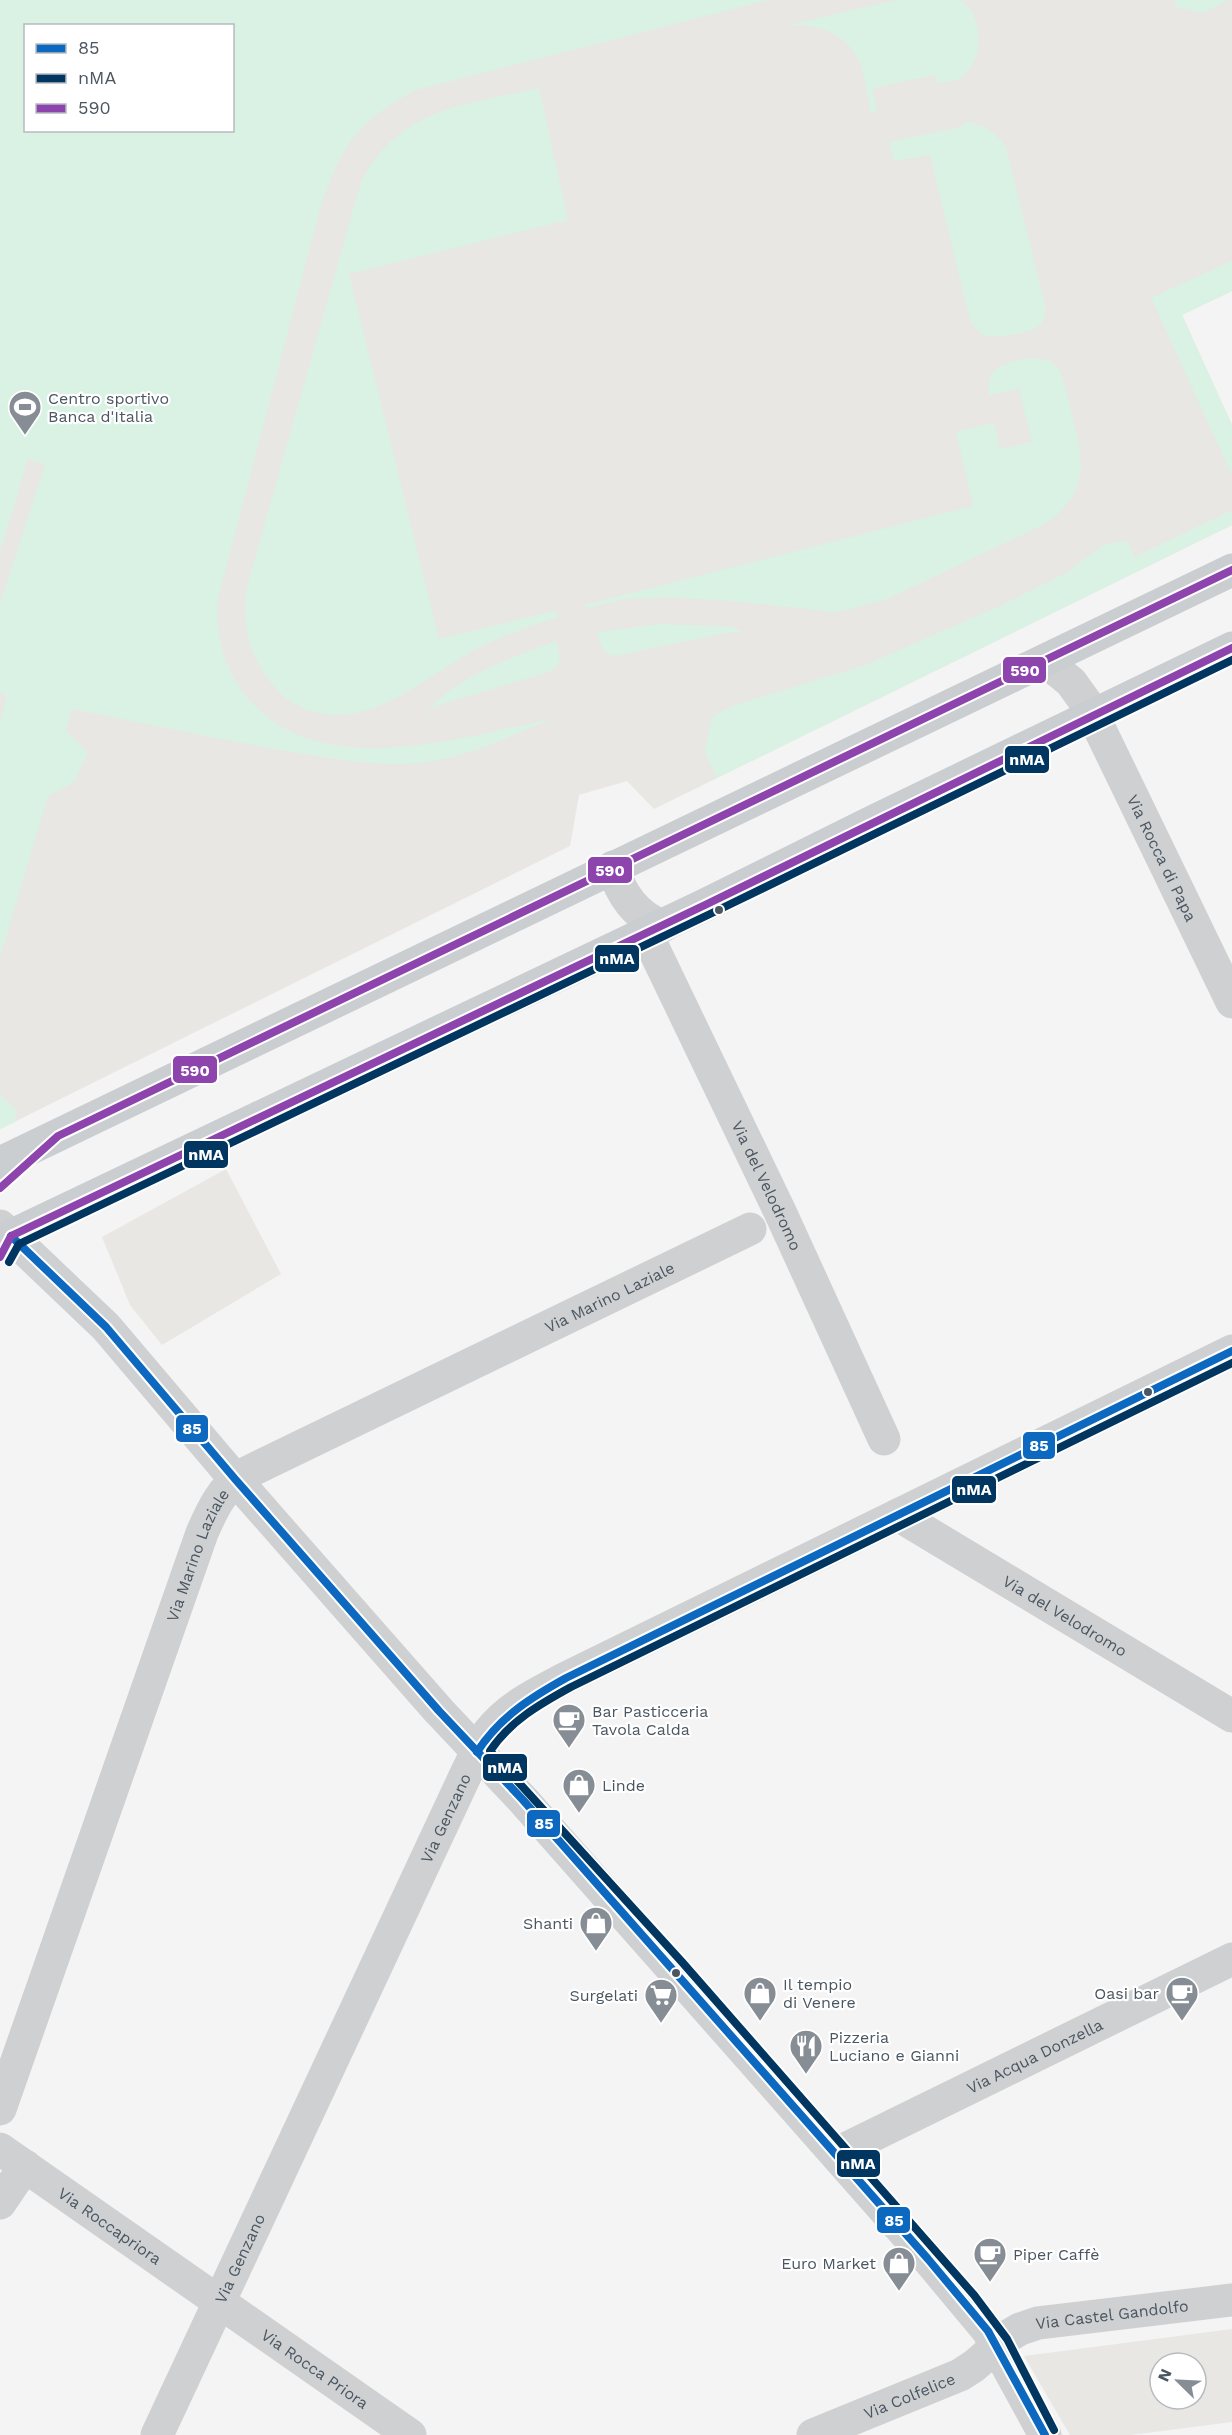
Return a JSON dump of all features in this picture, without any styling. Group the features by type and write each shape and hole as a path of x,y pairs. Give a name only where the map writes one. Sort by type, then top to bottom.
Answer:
{"main road":[{"path":"0,1163 1232,570"},
{"path":"3,1240 654,929 1232,648"},
{"path":"0,1188 58,1136"}],"street":[{"name":"Via Rocca di Papa","path":"1045,661 1078,690 1092,715 1232,1002"},
{"path":"613,867 617,881 629,901 646,917 654,929"},
{"name":"Via del Velodromo","path":"654,929 884,1439"},
{"name":"Via Marino Laziale","path":"0,2109 202,1533 221,1496 235,1479 750,1229"},
{"path":"3,1240 106,1327 235,1479 837,2153 966,2302 998,2345 1045,2435"},
{"name":"Via Genzano","path":"157,2435 477,1752 496,1724 513,1708 531,1697 1232,1351"},
{"name":"Via del Velodromo","path":"898,1515 1232,1716"},
{"name":"Via Acqua Donzella","path":"837,2153 1232,1959"},
{"path":"0,2203 12,2158"},
{"name":"Via Roccapriora","path":"12,2158 219,2301"},
{"name":"Via Castel Gandolfo","path":"998,2345 1020,2329 1038,2323 1232,2300"},
{"name":"Via Rocca Priora","path":"219,2301 410,2435"},
{"name":"Via Colfelice","path":"813,2435 960,2375 998,2345"}],"shaded area":[{"path":"0,0 1232,0 1232,291 1182,315 1232,425 1232,525 654,809 627,781 579,795 570,846 0,1129"},
{"path":"226,1169 281,1274 162,1345 130,1305 102,1237"},
{"path":"1232,2329 1232,2422 1131,2435 1070,2435 1024,2356"}],"green space":[{"path":"0,0 768,0 416,90 378,114 352,140 334,171 319,213 218,598 220,641 229,667 235,680 252,703 282,727 317,741 355,748 436,743 552,719 453,757 418,763 385,764 336,759 260,746 72,709 66,731 88,753 74,782 48,796 0,957 0,721 7,698 0,692 0,604 45,465 28,459 0,552"},
{"path":"897,0 960,0 968,7 978,29 977,54 966,74 954,81 937,83 935,75 873,88 877,111 871,112 860,63 843,40 815,27 784,26"},
{"path":"1175,0 1229,0 1203,13 1175,7"},
{"path":"539,88 568,220 349,274 439,639 555,611 558,617 478,648 418,685 376,707 354,713 332,715 303,708 279,692 252,651 245,617 246,590 361,182 377,157 395,138 415,124 461,105"},
{"path":"967,122 990,130 1006,148 1044,301 1044,318 1041,324 1031,331 992,337 977,330 967,308 930,155 894,161 889,142 957,128"},
{"path":"1232,261 1232,291 1182,315 1232,425 1232,475 1151,298"},
{"path":"1029,358 1049,360 1060,370 1080,450 1080,476 1076,488 1070,500 1047,523 889,598 852,609 833,612 743,602 668,597 625,599 588,608 584,605 973,506 956,432 994,423 1000,449 1032,442 1019,389 989,395 990,377 994,372 1005,364"},
{"path":"1232,510 1232,525 717,778 705,752 712,717 732,706 863,666 1000,606 1066,573 1105,544 1127,541 1135,557"},
{"path":"661,624 732,627 743,632 725,633 615,656 604,650 598,632"},
{"path":"556,641 560,658 552,671 428,710 439,698 470,678"},
{"path":"0,1095 16,1109 15,1122 0,1129"}],"transit line":[{"name":"590","path":"0,1188 58,1136 1232,570"},
{"name":"590","path":"0,1257 11,1236 705,905 1232,648"},
{"name":"nMA","path":"9,1262 19,1244 710,914 1232,660"},
{"name":"85","path":"11,1236 106,1327 235,1479 439,1711 523,1800 928,2259 988,2331 1045,2435"},
{"name":"85","path":"477,1752 506,1718 540,1693 566,1678 1232,1351"},
{"name":"nMA","path":"1054,2430 1007,2339 974,2295 682,1962 490,1751 516,1722 571,1687 1232,1363"}],"place":[{"name":"Centro sportivo Banca d'Italia","path":"25,436"},
{"name":"Bar Pasticceria Tavola Calda","path":"569,1749"},
{"name":"Linde","path":"579,1814"},
{"name":"Shanti","path":"596,1952"},
{"name":"Il tempio di Venere","path":"760,2022"},
{"name":"Oasi bar","path":"1182,2022"},
{"name":"Surgelati","path":"661,2024"},
{"name":"Pizzeria Luciano e Gianni","path":"806,2075"},
{"name":"Piper Caffè","path":"990,2283"},
{"name":"Euro Market","path":"899,2292"}]}
